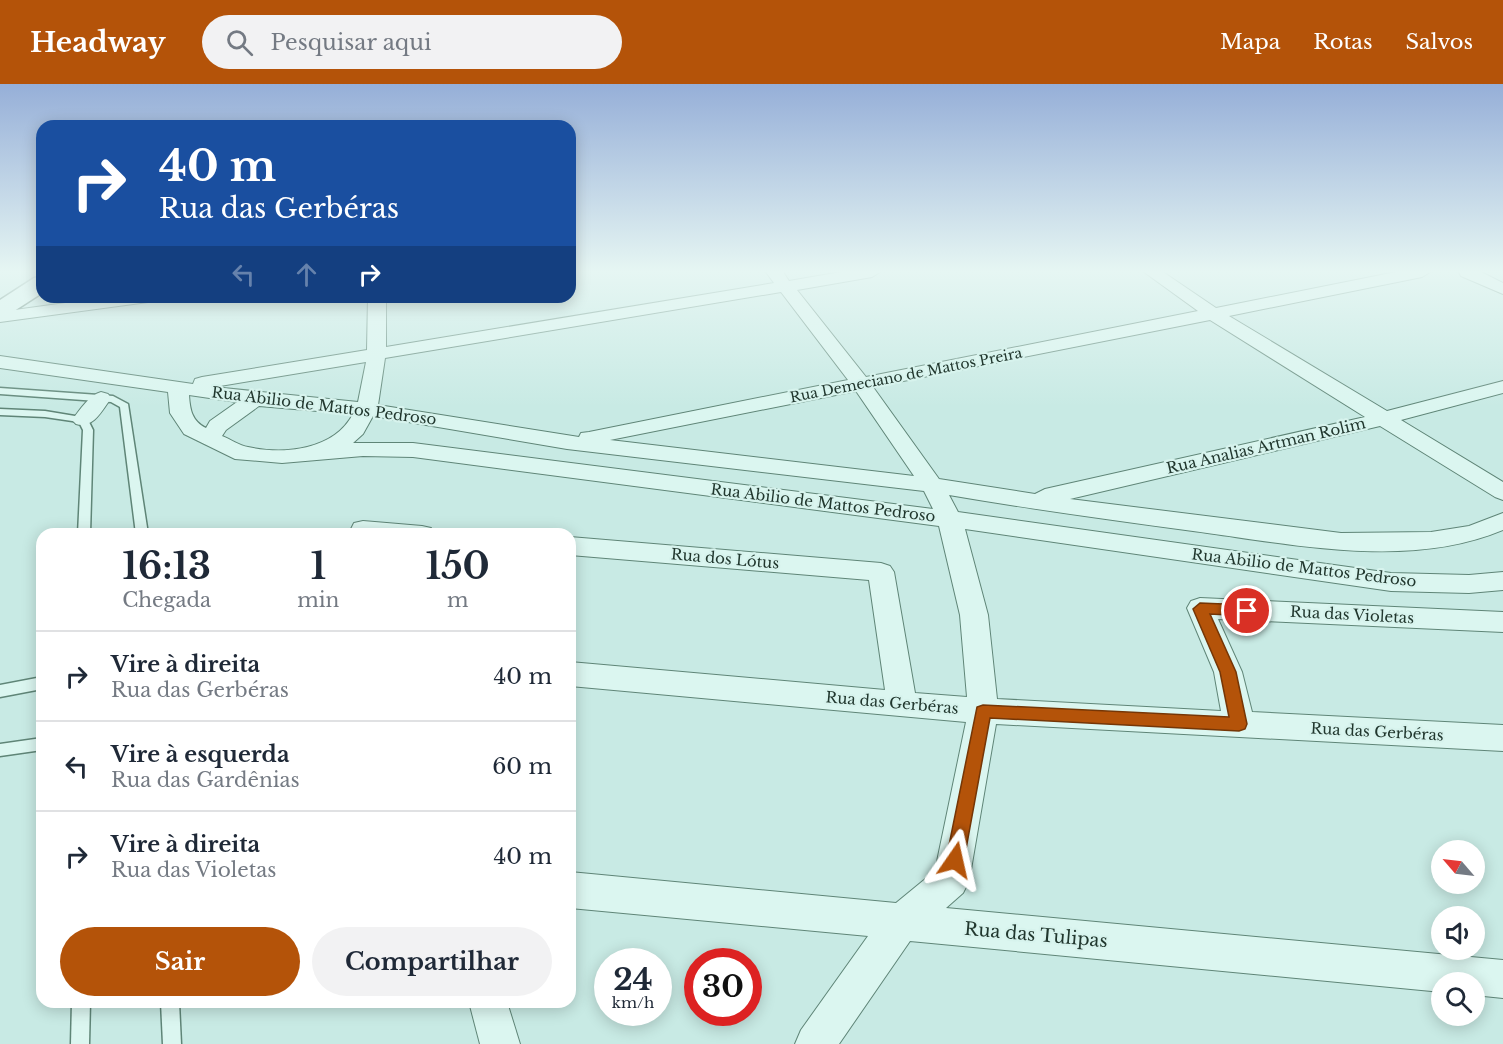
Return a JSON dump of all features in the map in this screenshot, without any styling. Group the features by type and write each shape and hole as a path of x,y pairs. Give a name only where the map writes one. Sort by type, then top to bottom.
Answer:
{"street":[{"path":"325,451 345,439 367,409 377,353 377,317"},
{"path":"178,388 574,317"},
{"path":"809,317 861,384 955,520 986,616 990,712 951,881 901,922 815,1044"},
{"name":"Rua Demeciano de Mattos Preira","path":"567,442 1198,317"},
{"path":"1217,317 1503,492"},
{"name":"Rua Abilio de Mattos Pedroso","path":"0,362 255,399 367,409 567,442 932,485 1027,501 1341,542 1431,540 1473,533 1503,521"},
{"name":"Rua Analias Artman Rolim","path":"1027,501 1382,419 1503,387"},
{"name":"Rua Abilio de Mattos Pedroso","path":"178,388 180,412 192,429 243,454 282,456 325,451 413,450 955,520 1391,582 1469,584 1503,581"},
{"path":"83,420 101,398"},
{"path":"210,438 218,426 255,399"},
{"name":"Rua dos Lótus","path":"576,547 881,572 902,704"},
{"name":"Rua das Violetas","path":"1239,724 1228,672 1200,609 1503,622"},
{"name":"Rua das Gerbéras","path":"576,675 990,712 1503,738"},
{"name":"Rua das Tulipas","path":"576,891 1503,979"},
{"path":"490,1008 500,1044"}],"lane":[{"path":"0,391 113,399 124,406 141,528"},
{"path":"0,412 45,414 83,420 88,430 84,528"},
{"path":"0,691 36,684"},
{"path":"0,750 36,745"},
{"path":"81,1008 81,1044"},
{"path":"170,1008 172,1044"}],"route":[{"path":"955,860 983,711 1239,724 1228,672 1200,609 1247,611"}]}
